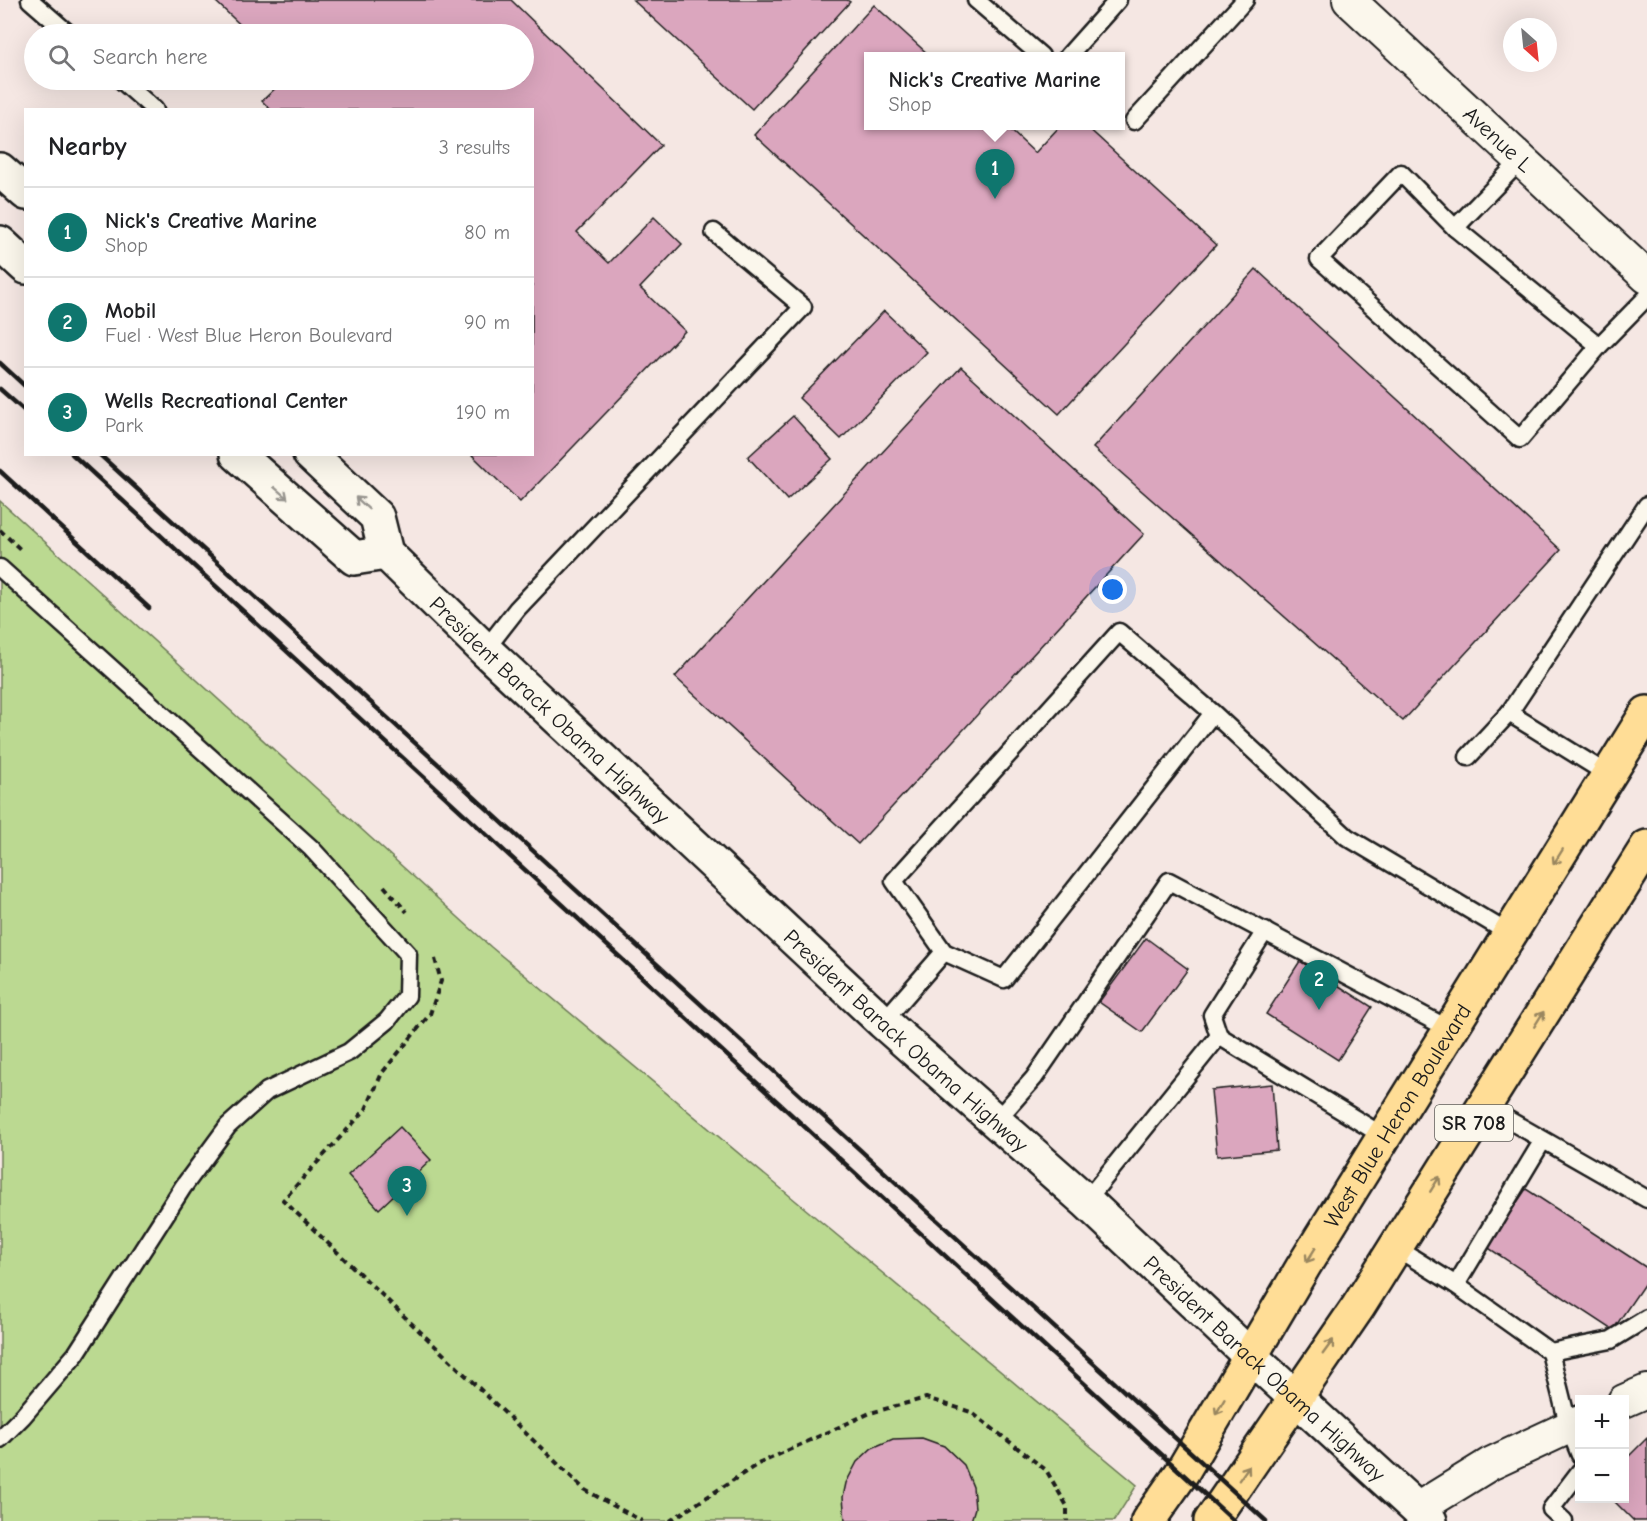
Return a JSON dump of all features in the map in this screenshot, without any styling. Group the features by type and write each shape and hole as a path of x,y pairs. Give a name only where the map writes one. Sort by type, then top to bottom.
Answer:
{"main road":[{"path":"0,170 24,191"},
{"path":"0,243 24,265"},
{"path":"239,456 354,558 386,553 377,517 312,456"},
{"name":"President Barack Obama Highway","path":"386,553 485,650 883,1022 1086,1201 1250,1356 1297,1396 1424,1515"},
{"name":"West Blue Heron Boulevard","path":"1148,1521 1181,1473 1250,1356 1647,712"},
{"name":"SR 708","path":"1211,1521 1395,1247 1647,847"}],"street":[{"name":"Avenue L","path":"1349,0 1647,277"},
{"path":"1629,1399 1647,1391"},
{"path":"1424,1515 1490,1464 1575,1435"}],"lane":[{"path":"30,0 58,24"},
{"path":"976,0 1035,52"},
{"path":"1072,52 1118,0"},
{"path":"1134,121 1245,0"},
{"path":"132,90 153,108"},
{"path":"1455,228 1521,160"},
{"path":"1599,346 1455,228 1401,174 1319,259 1520,439 1599,346 1647,297"},
{"path":"485,650 517,609 803,307 714,232"},
{"path":"1468,757 1509,712 1647,505"},
{"path":"0,568 311,848 408,954 410,974 407,996 387,1022 349,1052 267,1091 228,1126 183,1187 76,1354 23,1416 0,1439"},
{"path":"1212,713 1004,979 944,952 894,881 1119,632 1212,713 1347,837 1510,934"},
{"path":"1509,712 1609,774"},
{"path":"995,1122 1034,1078 1169,881 1451,1030"},
{"path":"1265,931 1212,1015 1219,1036 1386,1137"},
{"path":"883,1022 944,952"},
{"path":"1086,1201 1219,1036"},
{"path":"1484,1106 1647,1199"},
{"path":"1456,1285 1543,1140"},
{"path":"1395,1247 1456,1285 1550,1352 1575,1432"},
{"path":"1550,1352 1611,1340 1647,1318"},
{"path":"1564,1521 1551,1509 1575,1478"}],"path":[{"path":"670,1521 758,1464 870,1413 926,1398 970,1412 1046,1470 1067,1506 1066,1521"}],"green space":[{"path":"0,501 491,947 1137,1485 1114,1521 0,1521"}],"building":[{"path":"214,0 511,0 661,145 577,232 609,263 654,217 682,244 640,288 685,331 520,502 473,456 534,456 534,108 269,108 262,101 274,90 534,90 534,24 239,24"},
{"path":"633,0 847,0 850,2 752,109"},
{"path":"874,5 926,52 864,52 864,130 1010,130 1035,153 1056,130 1090,130 1216,245 1059,414 754,135"},
{"path":"1256,269 1561,550 1403,721 1093,448"},
{"path":"884,311 927,352 841,439 799,398"},
{"path":"961,367 1144,534 858,844 675,677"},
{"path":"793,416 832,459 787,500 748,457"},
{"path":"1146,938 1188,969 1142,1032 1099,1002"},
{"path":"1300,961 1372,1007 1338,1060 1266,1014"},
{"path":"1272,1084 1277,1150 1217,1156 1211,1090"},
{"path":"400,1127 431,1160 379,1209 348,1175"},
{"path":"1526,1189 1647,1268 1647,1280 1613,1330 1487,1247"},
{"path":"922,1438 944,1446 964,1465 973,1487 975,1508 971,1521 845,1521 843,1497 846,1483 857,1462 872,1448 893,1439"},
{"path":"1647,1438 1647,1521 1634,1521 1616,1503 1629,1503 1629,1456"}],"railway":[{"path":"0,363 24,385"},
{"path":"0,389 24,410"},
{"path":"74,456 1234,1521"},
{"path":"101,456 1266,1521"},
{"path":"0,471 149,608"}],"place":[{"name":"Nick's Creative Marine","path":"995,199"},
{"name":"Mobil","path":"1319,1010"},
{"name":"Wells Recreational Center","path":"407,1216"}]}
